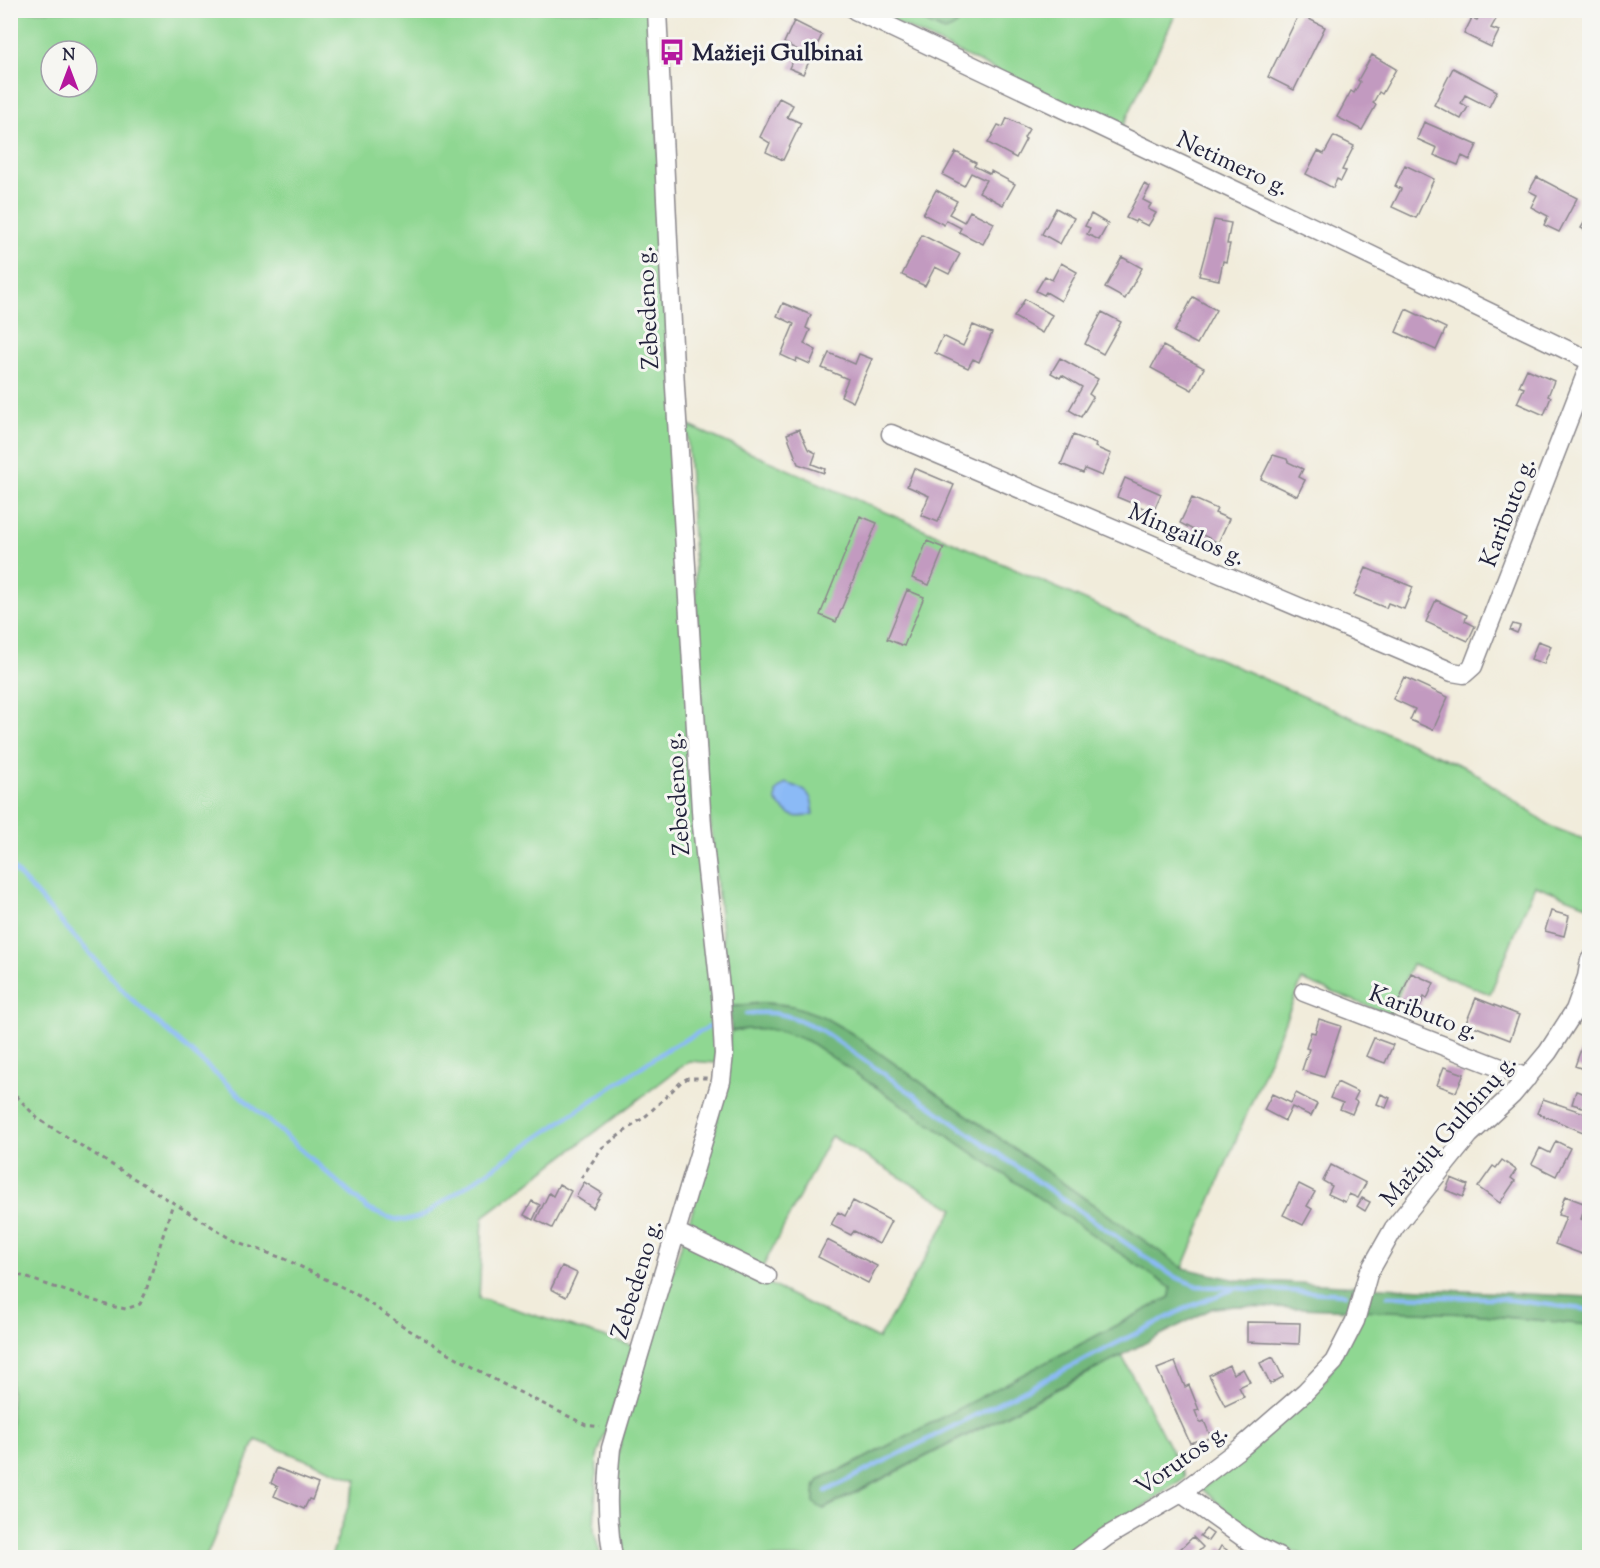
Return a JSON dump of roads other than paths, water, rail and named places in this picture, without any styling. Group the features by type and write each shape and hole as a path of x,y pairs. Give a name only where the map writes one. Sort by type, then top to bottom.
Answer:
{"street":[{"name":"Zebedeno g.","path":"613,1557 607,1524 607,1483 611,1448 721,1081 724,1054 721,997 702,826 675,387 657,10"},
{"name":"Netimero g.","path":"855,10 1335,238 1590,363"},
{"name":"Kaributo g.","path":"1464,674 1473,666 1590,363"},
{"name":"Mingailos g.","path":"891,434 1452,672 1464,674"},
{"name":"Mažųjų Gulbinų g.","path":"1305,1392 1334,1362 1355,1321 1368,1274 1394,1228 1469,1135 1527,1078 1548,1052 1575,1010 1587,977 1590,960"},
{"name":"Kaributo g.","path":"1304,992 1527,1078"},
{"path":"676,1232 767,1276"},
{"name":"Vorutos g.","path":"1078,1557 1106,1537 1181,1492 1243,1446 1305,1392"},
{"path":"1181,1492 1254,1545 1280,1557"}],"water":[{"path":"786,783 807,792 812,801 813,814 797,817 784,810 776,801 776,791"}],"waterway":[{"path":"10,865 129,997 369,1210 396,1219 409,1220 424,1215 669,1048 715,1024"},
{"path":"746,1014 785,1015 821,1030 1173,1276 1197,1286 1345,1294"},
{"path":"826,1491 1188,1307 1232,1290"},
{"path":"1388,1296 1494,1298 1590,1310"}],"place":[{"name":"Mažieji Gulbinai","path":"672,52"}]}
